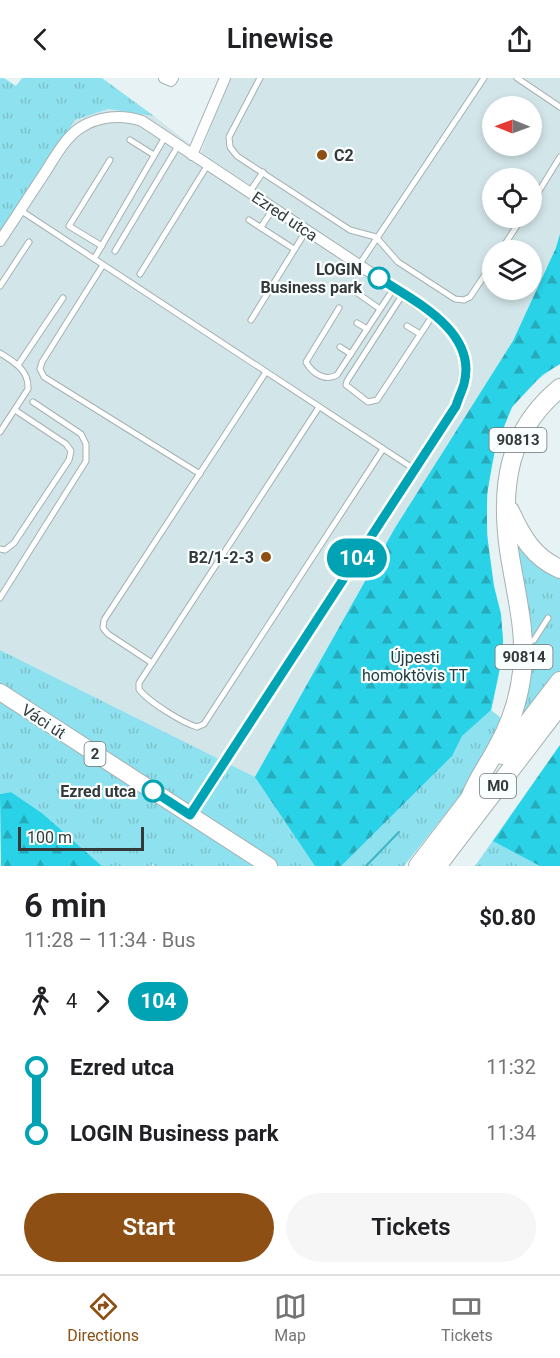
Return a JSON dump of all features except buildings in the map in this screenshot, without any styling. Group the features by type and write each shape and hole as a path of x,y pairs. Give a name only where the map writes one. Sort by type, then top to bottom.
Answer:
{"highway":[{"name":"90813","path":"507,506 511,461 518,441 536,410 560,388"},
{"path":"507,506 525,542 537,556 560,569"},
{"name":"90814","path":"470,798 477,780 510,723 519,693 524,645 508,541 507,506"},
{"name":"M0","path":"418,866 560,681"},
{"name":"M0","path":"437,866 560,705"}],"main road":[{"name":"Váci út","path":"0,692 269,866"}],"street":[{"path":"192,155 225,78"},
{"name":"Ezred utca","path":"0,241 63,146 79,128 100,119 123,116 142,121 433,314 455,335 462,348 466,367 465,383 456,406 190,815"}],"lane":[{"path":"260,78 229,137 230,147 237,156 350,230 376,237 398,262 455,299 464,300 470,297 482,279"},
{"path":"358,265 484,78"},
{"path":"517,78 560,106"},
{"path":"94,259 165,137"},
{"path":"130,140 154,154"},
{"path":"115,251 178,146"},
{"path":"542,186 560,157"},
{"path":"102,246 69,226 110,160"},
{"path":"140,274 207,165"},
{"path":"249,193 263,172"},
{"path":"261,227 273,208"},
{"path":"20,210 414,469"},
{"path":"249,220 294,249"},
{"path":"251,320 306,231"},
{"path":"0,286 29,242"},
{"path":"103,265 40,369 44,376 200,474"},
{"path":"352,290 380,309"},
{"path":"339,308 306,362 309,368 324,378 331,379 337,375 380,309 398,291"},
{"path":"398,291 347,381 348,389 368,402 377,400 433,314"},
{"path":"18,365 63,297"},
{"path":"357,323 367,329"},
{"path":"407,326 420,334"},
{"path":"340,347 351,354"},
{"path":"0,353 18,365 26,375 28,389 0,432"},
{"path":"152,663 108,634 103,628 104,620 266,372"},
{"path":"0,598 86,461 86,444 81,434 33,402"},
{"path":"320,407 140,682 139,689 143,694 189,725 197,727 204,724 383,449"},
{"path":"0,549 5,550 14,543 69,460 71,451 66,444 15,410"},
{"path":"524,645 534,640 548,618"}],"shaded area":[{"name":"LOGIN Business park","path":"229,78 560,78 560,234 556,248 542,278 542,240 482,240 482,300 532,300 513,341 395,528 255,777 0,650 0,239 75,120 108,109 154,116 201,153"}],"green space":[{"path":"0,78 16,86 22,78 102,78 154,116 108,109 75,120 0,239"},
{"path":"560,234 560,364 534,383 511,409 496,450 488,487 488,545 503,642 491,710 507,723 467,787 404,866 154,866 153,864 151,866 102,866 42,813 11,792 0,794 0,650 255,777 395,528 513,341 532,300 542,300 542,278"},
{"name":"Újpesti homoktövis TT","path":"560,234 560,364 542,375 512,407 495,449 487,494 487,535 494,586 501,614 503,642 491,710 462,736 452,756 341,866 315,866 255,777 395,528 513,341 532,300 542,300 542,278"},
{"path":"515,536 560,577 560,671 519,722"},
{"path":"560,745 560,866 475,866"},
{"path":"560,745 560,866 540,866 493,841"},
{"path":"11,792 42,813 102,866 1,866 0,794"}],"waterway":[{"path":"366,866 399,832"}],"bus line":[{"name":"104","path":"153,791 190,815 456,406 465,383 466,367 462,348 455,335 441,320 379,278"}],"place":[{"name":"C2","path":"322,155"},
{"name":"LOGIN Business park","path":"379,278"},
{"name":"B2/1-2-3","path":"266,557"},
{"name":"Ezred utca","path":"153,791"}]}
